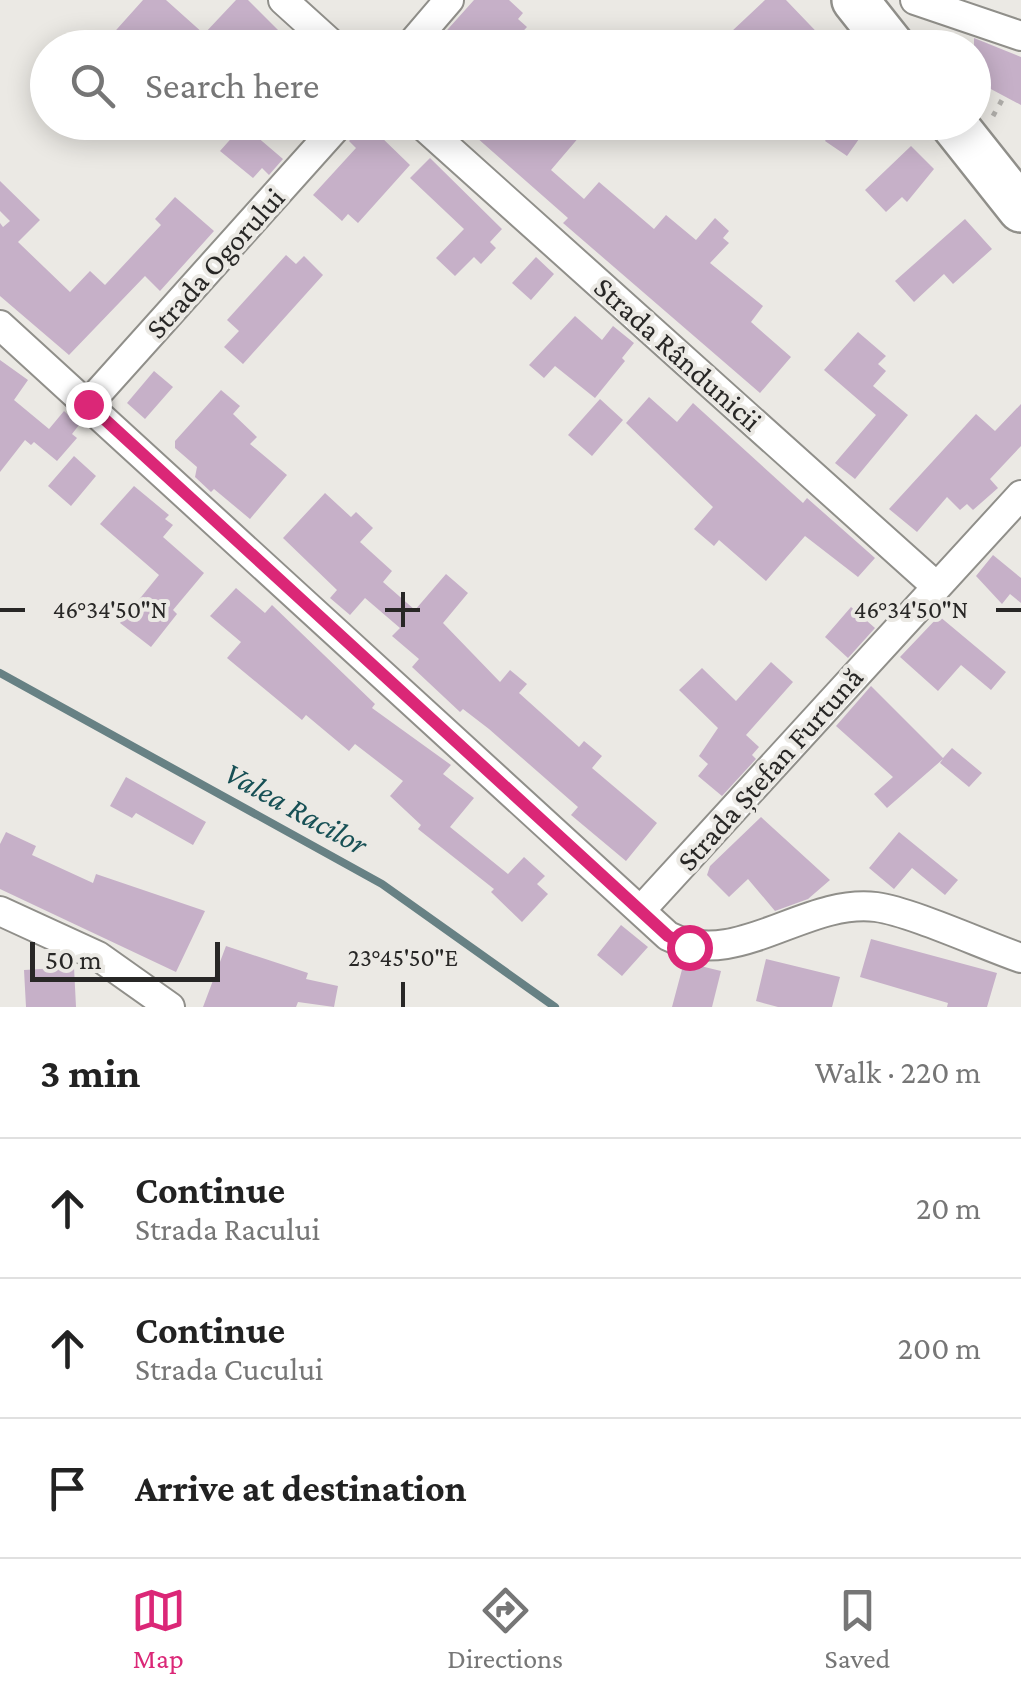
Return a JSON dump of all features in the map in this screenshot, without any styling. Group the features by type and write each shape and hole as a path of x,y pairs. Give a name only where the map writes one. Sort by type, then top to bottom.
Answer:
{"main road":[{"path":"855,0 879,30"},
{"path":"966,140 1021,210"}],"street":[{"path":"283,0 316,30"},
{"path":"423,30 449,0"},
{"path":"916,0 1021,36"},
{"name":"Strada Ogorului","path":"88,404 326,140"},
{"name":"Strada Rândunicii","path":"439,140 936,586"},
{"path":"0,326 668,936 689,947 711,948 832,913 877,907 1021,958"},
{"name":"Strada Ștefan Furtună","path":"641,910 1021,495"},
{"path":"0,911 98,956 170,1007"}],"building":[{"path":"143,0 166,0 200,30 116,30"},
{"path":"236,0 248,0 278,30 208,30"},
{"path":"474,0 509,0 523,13 518,19 527,27 524,30 447,30"},
{"path":"765,0 786,0 815,30 733,30"},
{"path":"991,45 1021,57 1021,105 991,89"},
{"path":"230,140 261,140 283,159 269,175 262,168 253,178 220,151"},
{"path":"384,140 410,165 358,223 348,214 342,221 313,195 356,148 349,141"},
{"path":"479,140 577,140 551,170 584,199 599,182 654,229 666,215 696,240 715,218 729,231 723,238 729,243 710,263 763,306 751,322 791,357 760,393 563,223 568,218"},
{"path":"826,140 858,140 847,156"},
{"path":"911,146 934,169 907,202 902,197 886,212 865,190"},
{"path":"430,158 502,229 490,242 496,248 481,264 474,257 455,276 436,258 464,229 410,178"},
{"path":"0,181 40,220 18,242 70,292 90,271 105,285 161,225 155,219 175,197 214,231 160,291 145,276 69,355 0,296 0,223 3,227 10,221 0,211"},
{"path":"965,219 992,249 953,284 944,274 914,302 895,281"},
{"path":"286,255 296,264 304,256 323,275 243,364 224,347 239,331 227,320"},
{"path":"536,257 554,274 531,300 512,283"},
{"path":"575,316 602,340 613,326 634,343 622,358 625,361 595,398 555,366 544,378 529,365"},
{"path":"858,332 886,356 878,364 886,371 873,386 908,415 855,479 835,463 876,415 824,370"},
{"path":"0,360 28,380 14,400 49,429 64,411 79,425 72,434 77,438 57,461 34,442 31,445 25,440 0,472"},
{"path":"154,371 173,387 145,419 127,403"},
{"path":"221,390 240,406 233,414 257,437 250,444 287,475 250,519 195,477 197,467 175,448 175,441"},
{"path":"649,397 677,422 693,403 803,503 807,498 875,558 858,577 805,536 766,581 719,540 714,546 694,529 713,507 626,423"},
{"path":"600,399 623,420 592,456 568,435"},
{"path":"1021,404 1021,446 990,479 998,488 973,510 967,504 960,510 947,497 917,532 889,509 976,414 995,431"},
{"path":"74,456 96,476 71,506 48,486"},
{"path":"134,486 169,515 165,519 173,525 163,537 204,573 173,610 177,614 151,647 120,623 159,575 100,524"},
{"path":"325,493 351,517 356,512 373,528 360,542 392,571 383,582 415,610 446,574 468,593 443,623 500,682 510,670 527,684 519,693 579,747 584,741 602,756 592,768 657,823 626,861 571,815 578,807 489,729 463,709 460,712 412,667 419,659 392,636 400,628 365,598 350,615 330,598 337,590 283,538"},
{"path":"993,555 1021,578 1021,603 1010,594 1002,604 976,576"},
{"path":"236,588 265,613 272,605 375,704 372,708 451,765 443,774 474,798 450,827 508,874 524,857 545,876 537,884 548,894 522,922 491,892 494,889 418,829 421,825 390,796 403,781 355,744 349,751 306,715 302,720 227,658 241,642 210,616"},
{"path":"851,607 875,628 848,658 825,637"},
{"path":"939,616 1006,672 991,690 961,665 938,691 900,657"},
{"path":"771,662 793,682 746,735 759,747 752,755 756,759 722,796 698,776 708,764 699,756 718,728 679,690 702,668 736,701"},
{"path":"871,686 943,758 952,748 982,773 969,787 940,763 943,759 887,808 874,794 893,777 836,726"},
{"path":"126,777 206,822 193,845 136,813 132,818 110,806"},
{"path":"761,817 830,880 808,899 775,911 748,879 729,897 707,875 710,866"},
{"path":"6,832 36,846 32,855 93,883 96,874 205,911 176,972 0,889 0,844"},
{"path":"899,832 958,880 945,895 912,868 894,889 869,868"},
{"path":"621,925 648,947 622,976 597,955"},
{"path":"871,939 997,973 987,1007 947,1007 948,1003 860,977"},
{"path":"226,946 308,973 306,979 338,986 334,1007 298,1002 296,1007 203,1007"},
{"path":"766,959 840,977 832,1007 778,1007 756,1001"},
{"path":"684,962 721,971 712,1007 672,1007"},
{"path":"74,967 76,1007 26,1007 24,970"}],"waterway":[{"name":"Valea Racilor","path":"0,673 382,884 555,1007"}],"route":[{"path":"88,404 668,936 689,947"}]}
